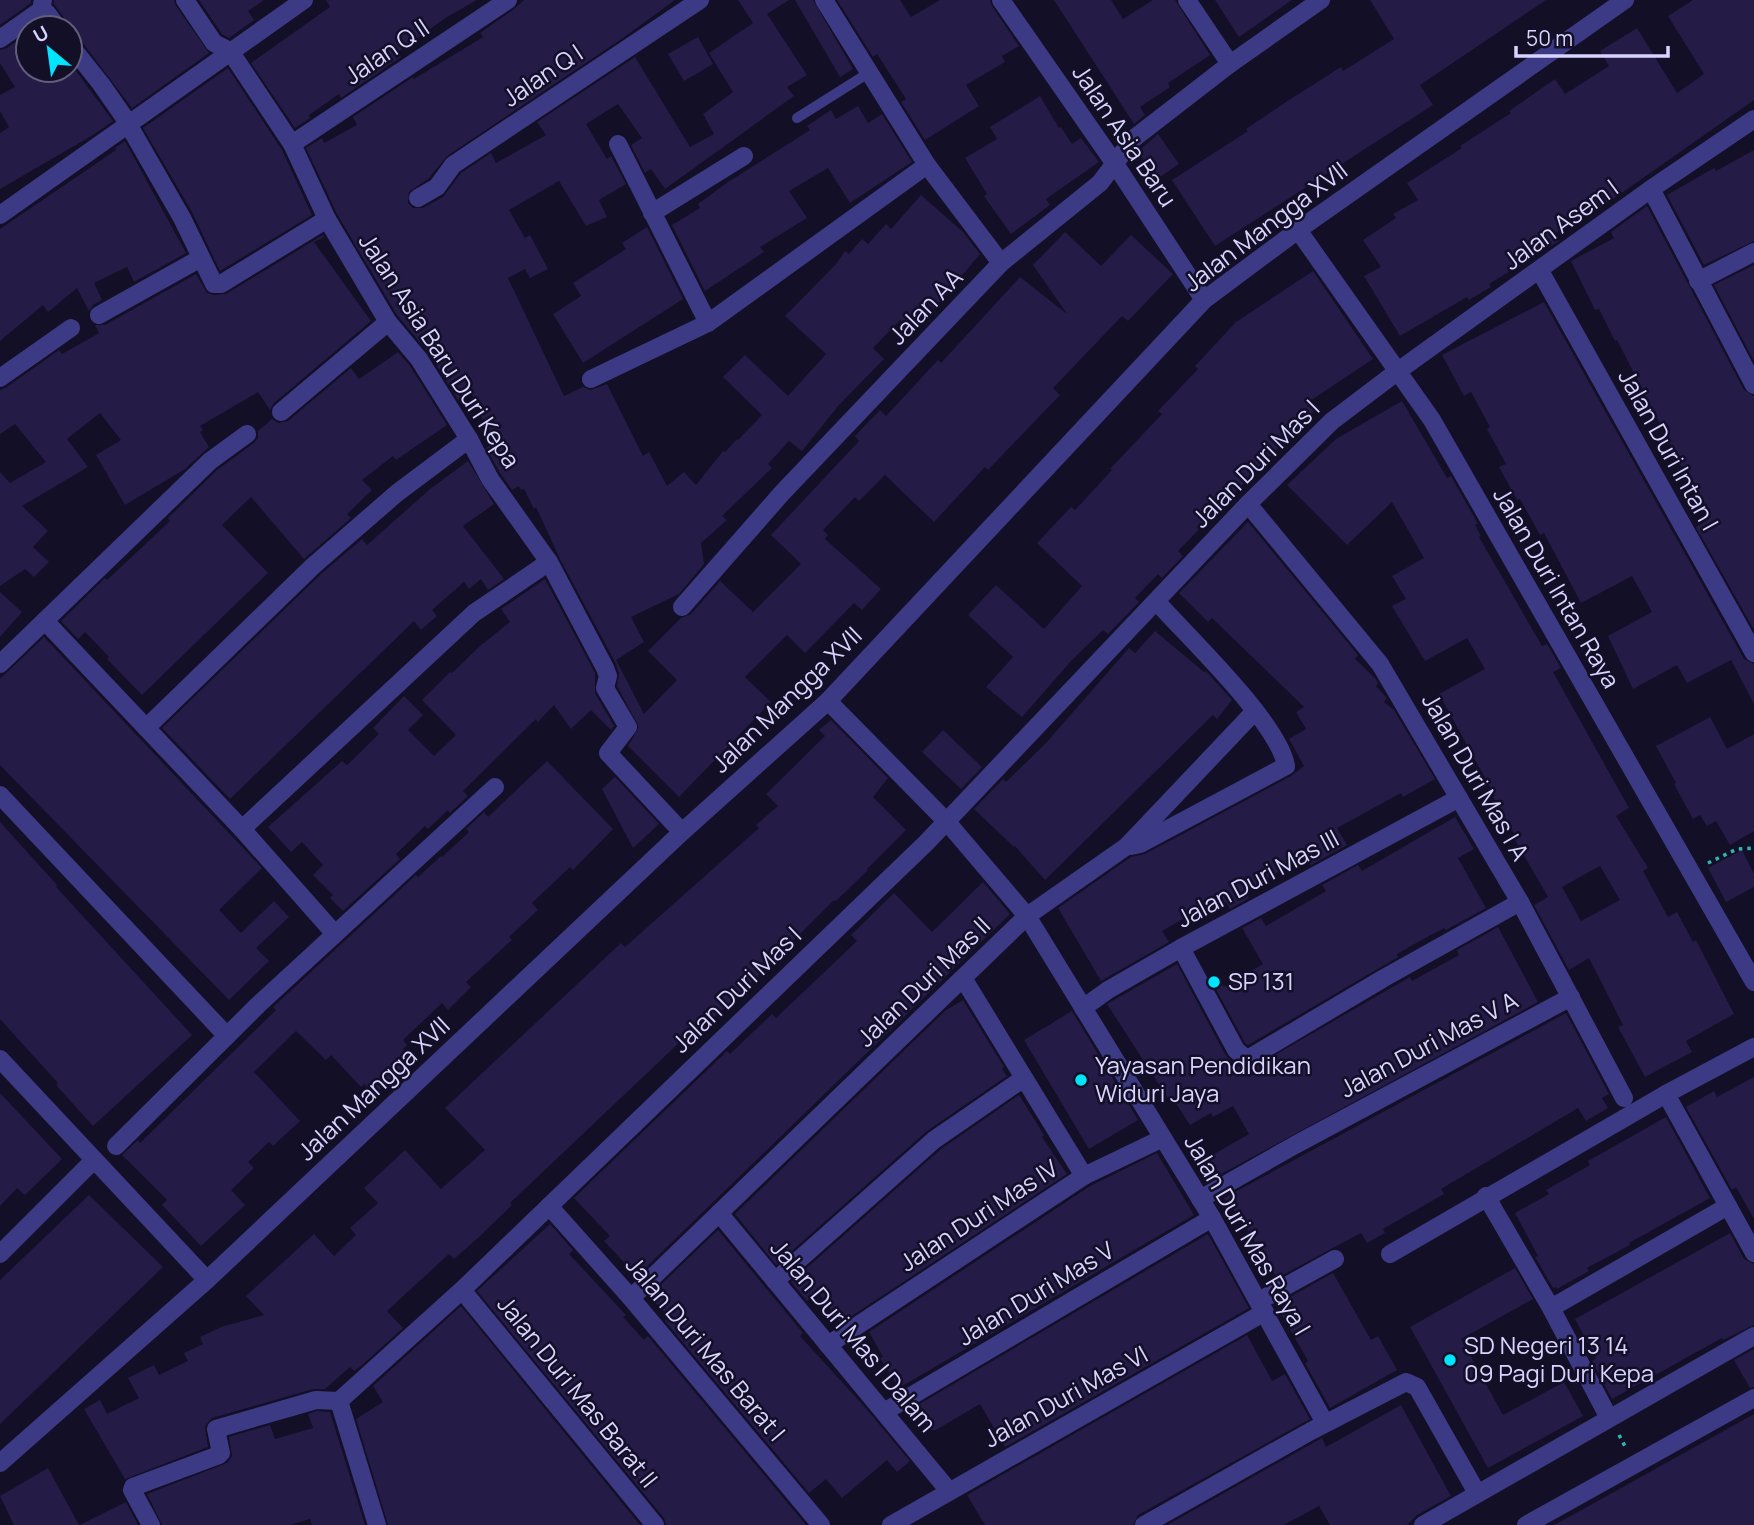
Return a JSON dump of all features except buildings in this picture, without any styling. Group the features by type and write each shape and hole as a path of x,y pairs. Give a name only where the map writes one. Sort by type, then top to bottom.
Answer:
{"street":[{"name":"Jalan Asia Baru Duri Kepa","path":"184,0 214,43 230,51 292,144 327,219 388,322 419,359 469,439 490,479 550,562 608,676 605,688 628,727 608,753 682,832"},
{"path":"0,215 304,0"},
{"name":"Jalan Q II","path":"292,144 508,0"},
{"name":"Jalan Q I","path":"418,198 436,187 453,165 700,0"},
{"path":"824,0 927,165 1001,264"},
{"name":"Jalan Asia Baru","path":"1001,0 1115,164 1204,300"},
{"path":"1187,0 1230,64"},
{"name":"Jalan AA","path":"682,607 782,493 1001,264 1100,183 1133,139 1230,64 1321,0"},
{"name":"Jalan Mangga XVII","path":"0,1462 207,1280 682,832 828,701 1204,300 1298,230 1625,0"},
{"path":"0,39 42,5"},
{"path":"84,63 109,94 128,126 182,218 212,282 216,285 327,219"},
{"name":"Jalan Asem I","path":"1398,371 1651,189 1754,119"},
{"path":"618,144 708,323"},
{"path":"652,214 744,156"},
{"path":"590,379 708,323 927,165"},
{"path":"1651,189 1753,382"},
{"name":"Jalan Duri Intan Raya","path":"1298,230 1432,420 1754,982"},
{"path":"1698,281 1754,252"},
{"path":"99,315 201,258"},
{"name":"Jalan Duri Intan I","path":"1540,271 1754,653"},
{"path":"281,412 388,322"},
{"path":"0,378 71,328"},
{"name":"Jalan Duri Mas I","path":"339,1401 462,1290 947,822 1248,504 1332,421 1398,371"},
{"path":"0,664 211,461 247,434"},
{"path":"146,728 313,566 397,493 469,439"},
{"name":"Jalan Duri Mas I A","path":"1248,504 1380,664 1520,902 1624,1098"},
{"path":"242,829 474,613 550,562"},
{"path":"1128,846 1140,844 1283,770 1286,762 1255,711 1156,601"},
{"path":"45,621 242,829 335,934"},
{"name":"Jalan Duri Mas Raya I","path":"828,701 947,822 1027,916 1212,1218 1325,1423"},
{"name":"Jalan Duri Mas II","path":"631,1298 1027,916 1128,846 1255,711"},
{"path":"116,1146 227,1036 495,787"},
{"path":"0,795 227,1036"},
{"name":"Jalan Duri Mas III","path":"1083,1008 1108,990 1181,948 1460,798"},
{"path":"1181,948 1237,1050 1244,1057 1251,1058 1384,978 1520,902"},
{"path":"963,978 1084,1176"},
{"name":"Jalan Duri Mas V A","path":"1200,1199 1294,1145 1571,997"},
{"path":"1390,1254 1486,1196 1754,1047"},
{"path":"0,1059 207,1280"},
{"path":"775,1281 934,1140 1024,1078"},
{"path":"1666,1094 1754,1253"},
{"name":"Jalan Duri Mas IV","path":"828,1345 1084,1176 1163,1138"},
{"path":"0,1254 94,1160"},
{"path":"1486,1196 1551,1308 1609,1418"},
{"name":"Jalan Duri Mas Barat I","path":"549,1206 631,1298 821,1525"},
{"path":"1551,1308 1728,1206"},
{"name":"Jalan Duri Mas I Dalam","path":"719,1213 950,1491"},
{"name":"Jalan Duri Mas V","path":"884,1412 1212,1218"},
{"name":"Jalan Duri Mas VI","path":"891,1525 1262,1307 1335,1259"},
{"name":"Jalan Duri Mas Barat II","path":"462,1290 655,1525"},
{"path":"1423,1525 1754,1336"},
{"path":"1144,1525 1325,1423 1401,1384 1412,1383 1417,1387 1477,1493"},
{"path":"1525,1525 1754,1398"},
{"path":"151,1525 133,1488 219,1455 216,1429 316,1399 339,1401 377,1525"}],"lane":[{"path":"797,118 870,72"}],"path":[{"path":"1691,872 1737,849 1754,848"},
{"path":"1609,1418 1635,1464"}],"place":[{"name":"SP 131","path":"1214,982"},
{"name":"Yayasan Pendidikan Widuri Jaya","path":"1081,1080"},
{"name":"SD Negeri 13 14 09 Pagi Duri Kepa","path":"1450,1360"}]}
